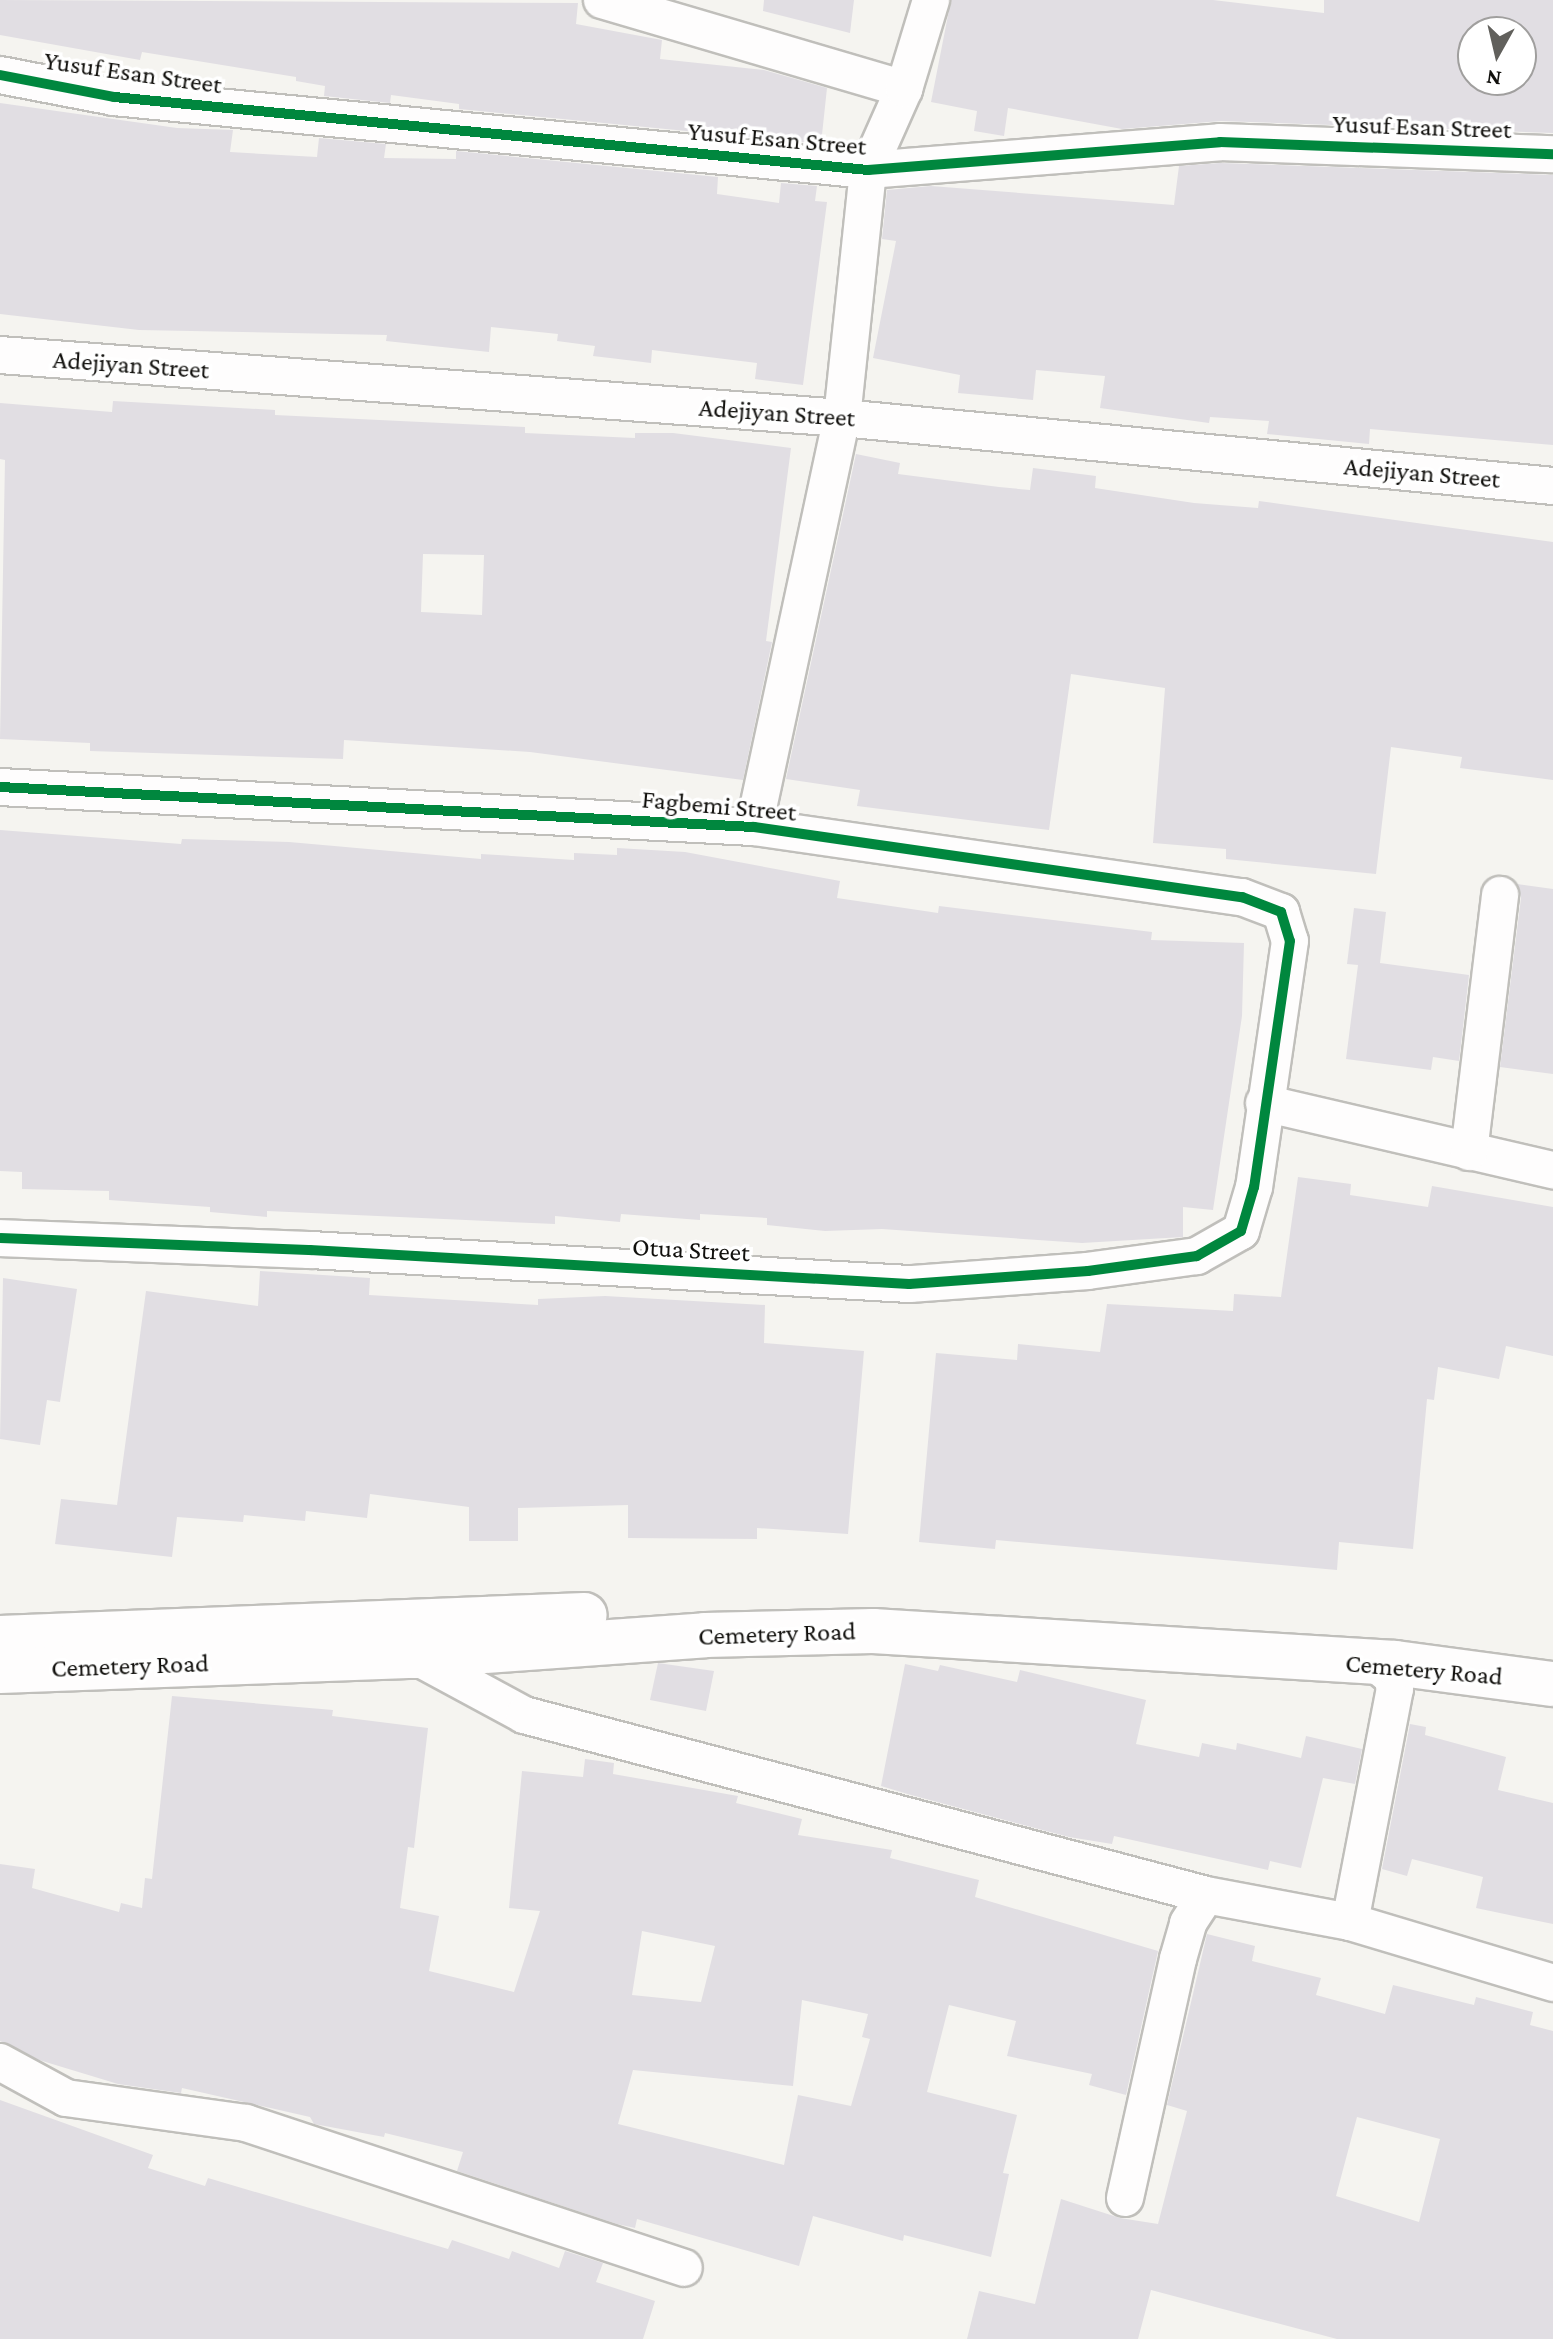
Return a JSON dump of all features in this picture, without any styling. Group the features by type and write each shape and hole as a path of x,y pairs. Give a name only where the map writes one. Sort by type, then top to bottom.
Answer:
{"main road":[{"name":"Cemetery Road","path":"0,1671 146,1650 867,1605 1380,1635 1553,1654"},
{"name":"Cemetery Road","path":"0,1638 146,1650 415,1656 705,1635 873,1631 1376,1664 1553,1684"}],"street":[{"path":"602,0 904,89"},
{"path":"754,827 842,418 868,170 904,89 931,0"},
{"name":"Yusuf Esan Street","path":"0,75 114,97 868,170 1220,142 1553,154"},
{"name":"Adejiyan Street","path":"0,355 842,418 1553,486"},
{"name":"Fagbemi Street","path":"0,787 754,827 1242,897 1281,912 1290,941 1264,1103"},
{"path":"1469,1152 1500,895"},
{"path":"1264,1103 1553,1170"},
{"name":"Otua Street","path":"0,1238 310,1250 909,1284 1088,1271 1197,1256 1241,1231 1254,1187 1264,1103"},
{"path":"415,1656 524,1715 1206,1895 1350,1922 1553,1983"},
{"path":"1350,1922 1395,1689 1392,1677 1376,1664"},
{"path":"1125,2198 1178,1959 1188,1923 1206,1895"},
{"path":"0,2062 66,2098 246,2123 684,2268"}],"building":[{"path":"0,0 578,3 576,24 662,40 660,59 764,70 827,88 821,144 459,109 459,104 391,95 390,103 324,96 325,86 296,81 296,77 142,52 140,60 0,35"},
{"path":"764,0 854,0 850,33 763,11"},
{"path":"951,0 1213,0 1324,13 1324,0 1553,0 1553,133 1221,121 1122,129 1008,108 1004,136 974,131 977,111 931,102"},
{"path":"0,103 177,128 233,130 230,152 317,157 319,138 386,144 384,158 456,159 456,151 718,177 717,194 779,203 781,183 817,186 815,201 827,202 803,385 755,379 757,363 652,350 651,363 593,356 595,346 557,341 558,334 491,327 489,352 386,341 387,335 139,330 0,314"},
{"path":"1220,163 1553,175 1553,445 1370,429 1369,444 1267,434 1269,421 1210,417 1209,423 1100,408 1105,376 1036,370 1033,400 958,393 960,375 873,358 896,241 882,239 887,190 931,186 1174,205 1179,166"},
{"path":"113,401 275,410 275,415 525,427 525,433 635,438 635,433 673,433 791,448 766,641 772,642 743,780 530,752 344,740 343,759 90,751 90,743 0,739 5,460 0,459 0,403 112,412","holes":["423,554 484,555 482,615 421,612"]},
{"path":"856,454 900,463 898,474 999,487 1030,490 1033,468 1096,476 1095,488 1194,503 1258,508 1259,501 1553,542 1553,780 1460,768 1462,757 1391,747 1376,874 1226,859 1226,849 1153,843 1165,688 1071,674 1049,830 857,806 860,790 786,779"},
{"path":"0,830 181,844 182,839 289,842 481,859 481,854 574,860 574,853 617,855 617,848 685,852 840,881 837,898 938,913 939,906 1152,932 1151,940 1244,943 1242,1016 1213,1210 1183,1207 1183,1237 1082,1243 882,1229 825,1231 767,1225 767,1218 700,1214 700,1220 621,1214 620,1222 555,1216 555,1224 267,1211 267,1217 210,1212 210,1207 109,1200 109,1191 22,1189 22,1172 0,1171"},
{"path":"1517,884 1553,889 1553,1074 1500,1067 1521,898"},
{"path":"1354,908 1386,912 1380,963 1469,975 1459,1061 1433,1057 1431,1070 1346,1059 1358,965 1347,964"},
{"path":"1298,1177 1351,1184 1350,1195 1428,1207 1432,1186 1553,1207 1553,1356 1506,1346 1499,1379 1438,1367 1434,1400 1427,1399 1413,1549 1339,1542 1337,1570 996,1540 995,1549 919,1542 936,1353 1017,1360 1018,1344 1100,1352 1107,1304 1233,1311 1234,1294 1281,1297"},
{"path":"260,1271 370,1278 369,1295 538,1305 538,1299 605,1296 765,1305 764,1343 864,1351 848,1534 757,1528 757,1539 628,1538 628,1505 518,1508 518,1541 469,1541 469,1507 370,1494 367,1518 306,1511 305,1521 244,1515 243,1522 177,1517 172,1557 55,1544 61,1499 117,1505 146,1291 258,1306"},
{"path":"3,1278 77,1289 60,1402 47,1400 40,1445 0,1439"},
{"path":"658,1663 714,1671 706,1711 650,1700"},
{"path":"905,1664 938,1671 940,1665 1017,1682 1020,1670 1146,1700 1136,1744 1199,1757 1202,1743 1236,1750 1237,1743 1301,1758 1306,1736 1362,1749 1355,1784 1323,1778 1301,1868 1270,1861 1268,1870 1114,1836 1112,1844 1069,1837 911,1795 881,1786"},
{"path":"172,1696 333,1710 332,1716 428,1728 414,1848 408,1847 400,1908 439,1916 429,1971 514,1992 540,1911 509,1908 522,1771 583,1777 585,1759 614,1763 613,1774 738,1796 736,1803 802,1819 798,1835 892,1850 890,1858 979,1880 975,1897 1158,1951 1126,2095 1089,2085 1092,2074 1007,2056 1016,2021 949,2005 927,2092 1017,2115 1003,2173 1009,2174 991,2257 904,2235 903,2241 813,2216 799,2266 637,2219 635,2228 617,2224 457,2171 463,2152 385,2133 384,2137 314,2124 310,2117 182,2088 181,2093 118,2084 39,2060 0,2041 0,1864 35,1869 32,1888 119,1912 121,1903 142,1908 145,1878 152,1879","holes":["642,1931 715,1946 701,2002 632,1995","802,2000 868,2014 862,2037 870,2039 851,2106 798,2095 784,2165 618,2124 633,2070 793,2086"]},
{"path":"1410,1724 1426,1727 1425,1735 1506,1757 1498,1790 1553,1803 1553,1924 1476,1908 1483,1877 1412,1859 1407,1876 1382,1869"},
{"path":"1207,1934 1255,1946 1252,1961 1321,1978 1316,1995 1385,2014 1393,1985 1474,2005 1476,1997 1533,2012 1530,2025 1553,2031 1553,2339 1337,2339 1151,2290 1138,2339 967,2339 979,2291 1035,2304 1061,2199 1120,2218 1158,2224 1187,2111 1167,2105","holes":["1357,2117 1440,2139 1419,2222 1336,2196"]},
{"path":"0,2100 153,2155 148,2168 205,2186 208,2178 448,2249 452,2240 509,2259 512,2251 559,2268 565,2251 603,2263 596,2282 655,2301 643,2339 0,2339"}],"cycle path":[{"path":"0,75 114,97 868,170 1220,142 1553,154"},
{"path":"0,787 754,827 1242,897 1281,912 1290,941 1254,1187 1241,1231 1197,1256 1088,1271 909,1284 310,1250 0,1238"}]}
